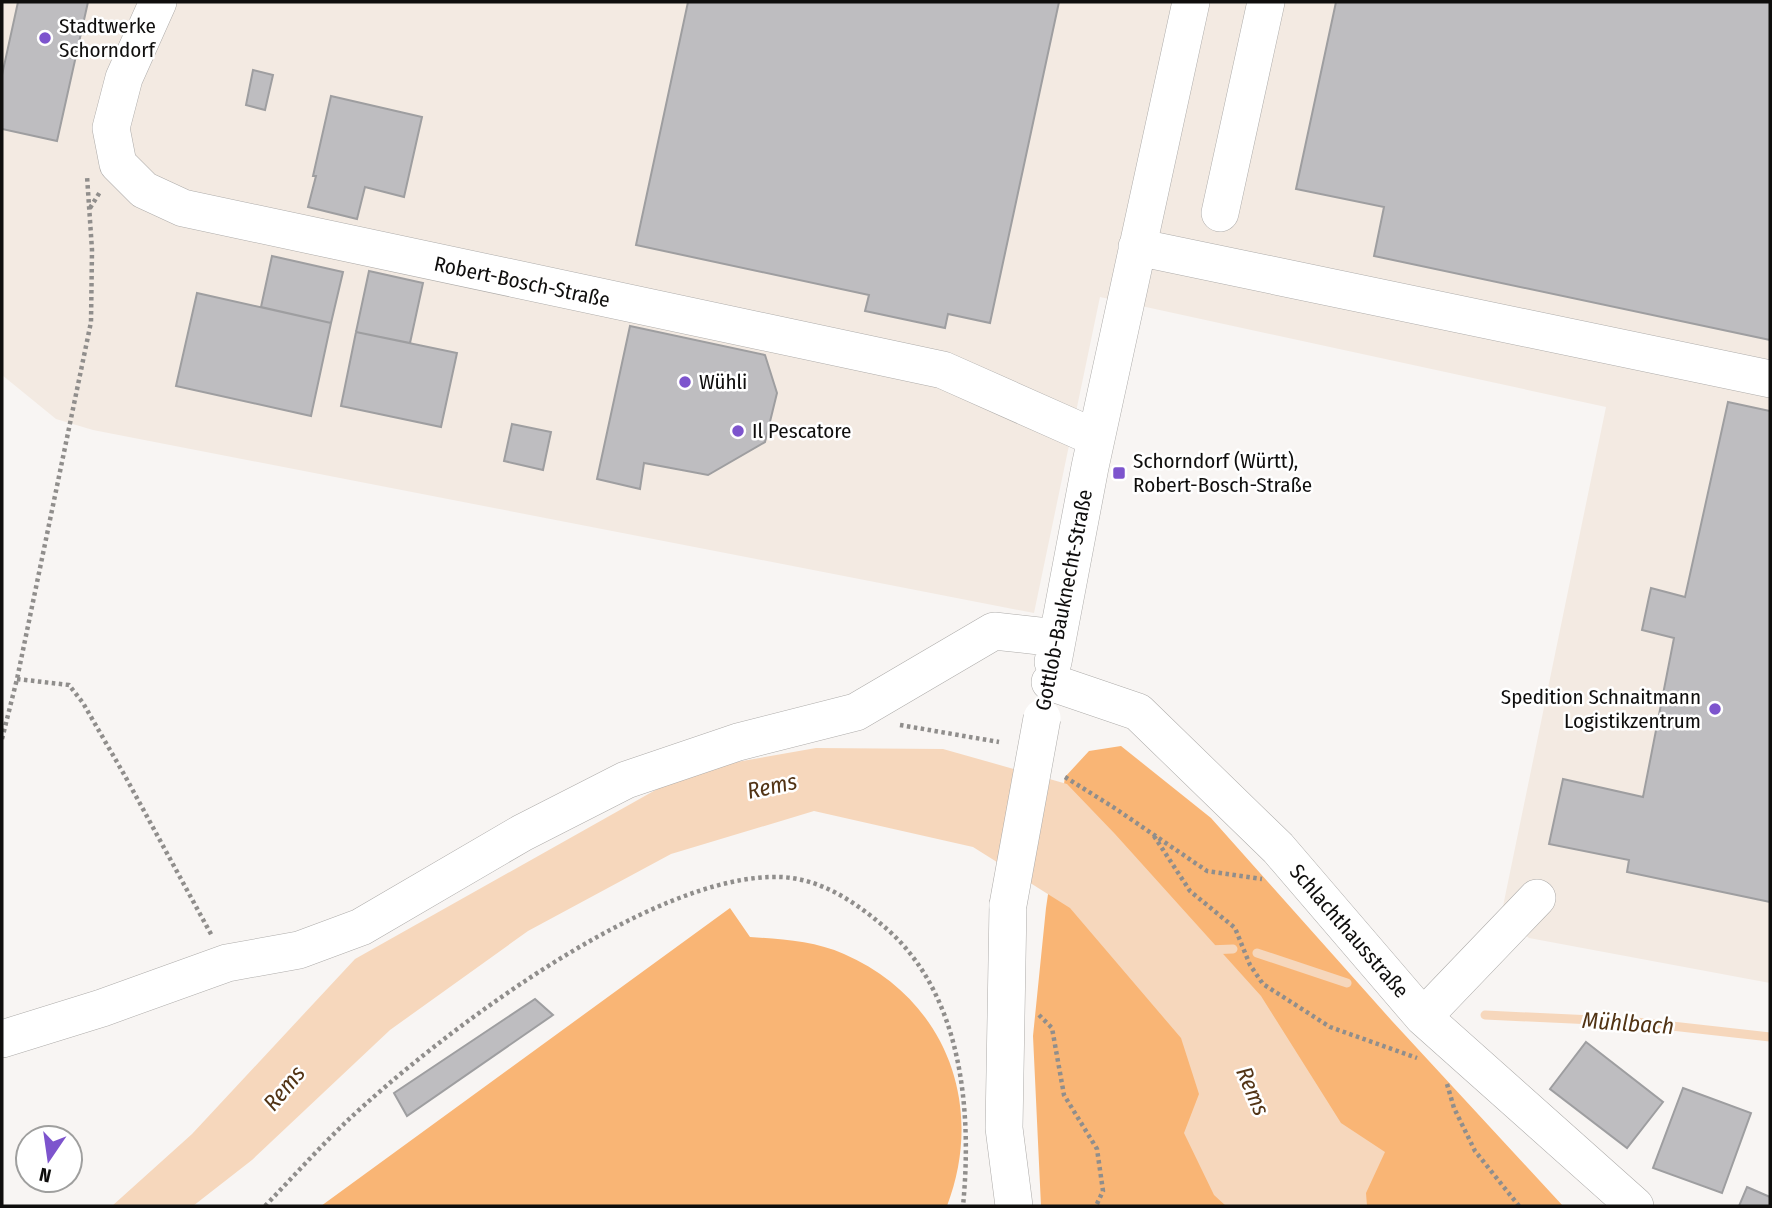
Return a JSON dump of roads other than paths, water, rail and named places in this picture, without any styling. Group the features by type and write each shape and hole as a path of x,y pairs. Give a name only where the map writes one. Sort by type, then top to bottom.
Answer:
{"street":[{"name":"Robert-Bosch-Straße","path":"158,2 124,78 111,128 118,164 144,190 183,208 943,370 1096,438"},
{"name":"Gottlob-Bauknecht-Straße","path":"1014,1206 1004,1128 1005,983 1009,905 1096,438 1191,2"},
{"path":"1220,213 1266,2"},
{"path":"1137,247 1770,379"},
{"path":"2,1039 102,1008 227,963 299,950 361,927 522,833 626,780 738,742 856,712 994,631 1057,638"},
{"name":"Schlachthausstraße","path":"1050,682 1138,712 1278,848 1423,1017 1449,1057 1635,1206"},
{"path":"1423,1017 1537,898"}],"water":[{"name":"Rems","path":"816,748 943,749 1067,784 1261,996 1341,1123 1385,1152 1366,1193 1367,1206 1226,1206 1214,1195 1184,1133 1199,1094 1181,1038 1070,908 973,847 814,811 671,854 528,931 390,1030 252,1160 193,1206 112,1206 192,1134 355,959 691,770"}],"waterway":[{"name":"Mühlbach","path":"1208,950 1233,949"},
{"name":"Mühlbach","path":"1257,953 1347,983"},
{"name":"Mühlbach","path":"1485,1015 1636,1022 1770,1037"}],"place":[{"name":"Stadtwerke Schorndorf","path":"45,38"},
{"name":"Wühli","path":"685,382"},
{"name":"Il Pescatore","path":"738,431"},
{"name":"Schorndorf (Württ), Robert-Bosch-Straße","path":"1119,473"},
{"name":"Spedition Schnaitmann Logistikzentrum","path":"1715,709"}]}
